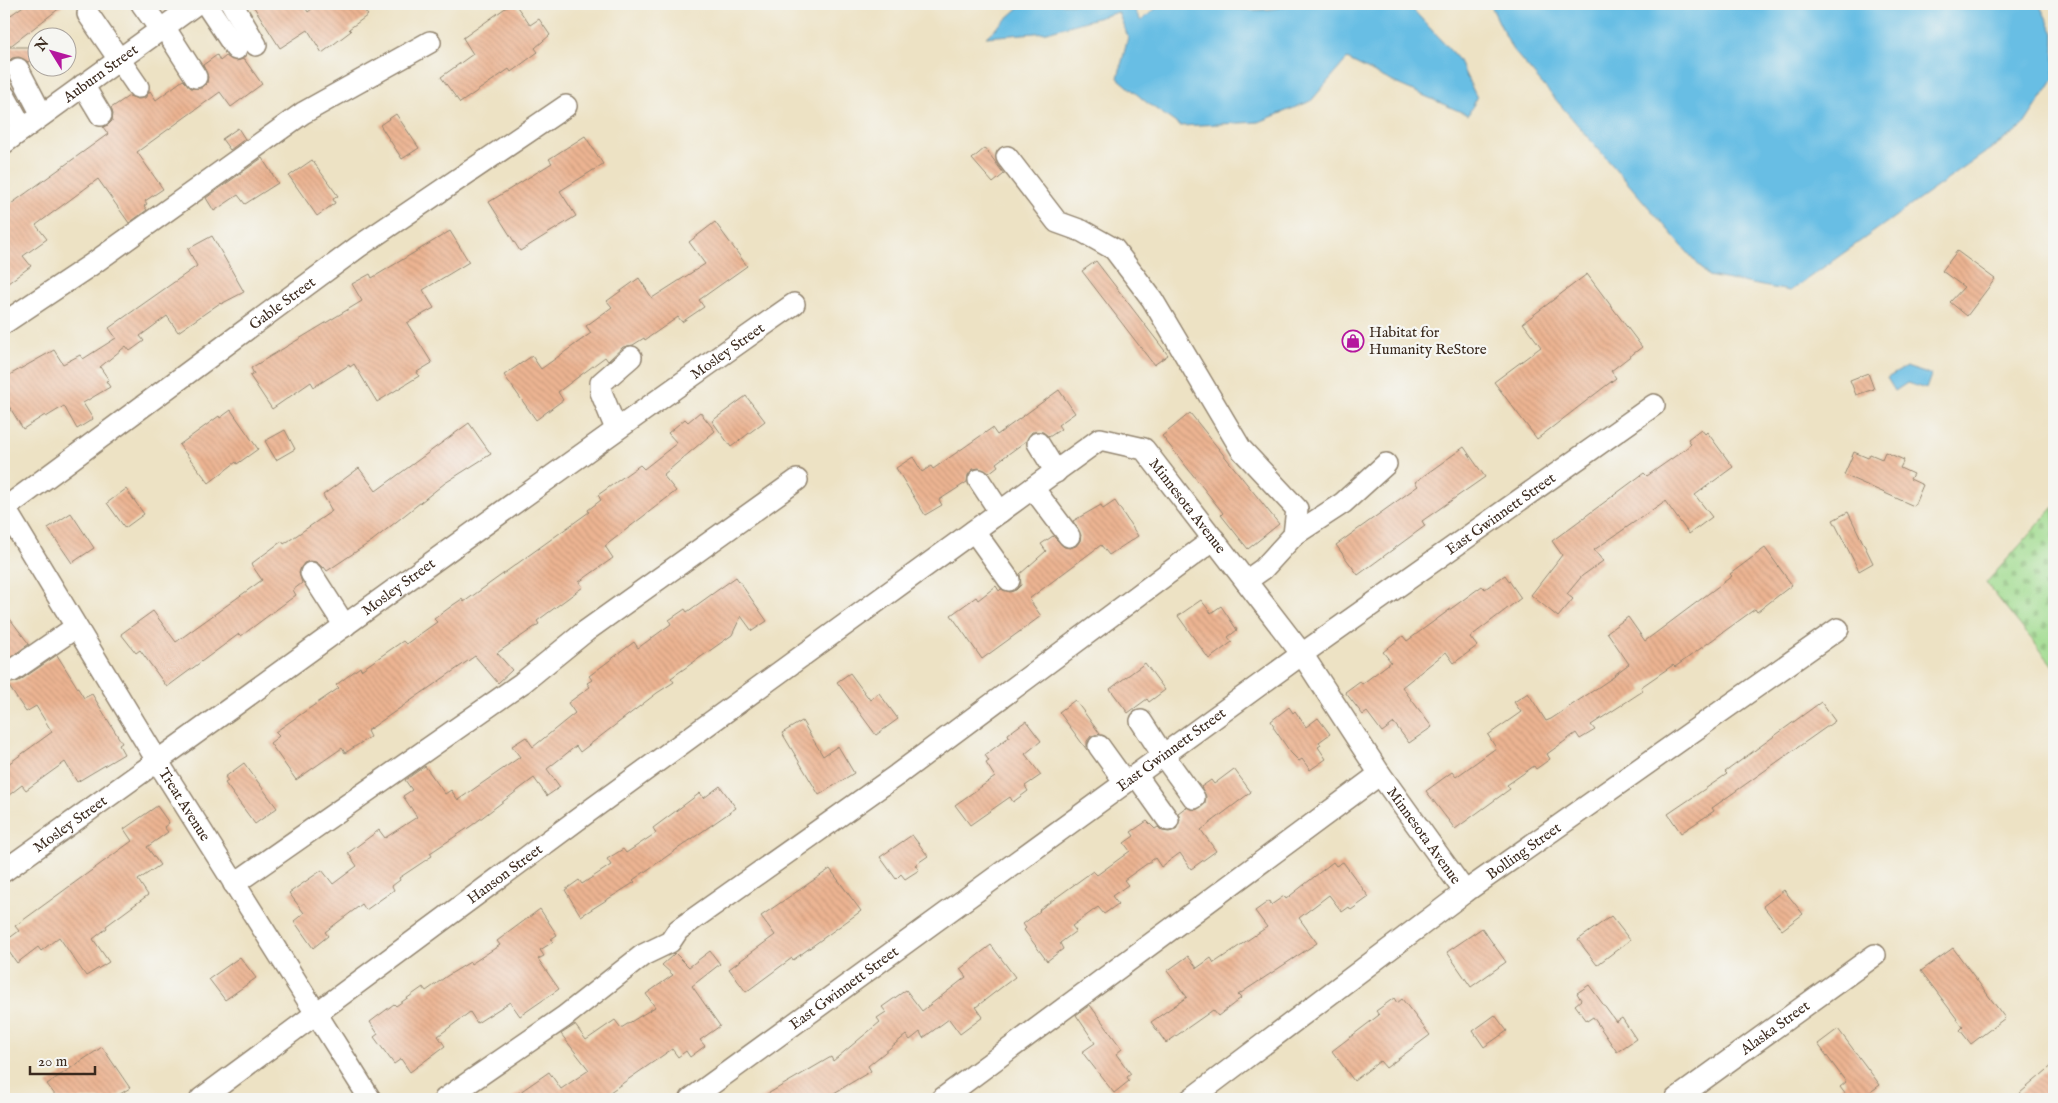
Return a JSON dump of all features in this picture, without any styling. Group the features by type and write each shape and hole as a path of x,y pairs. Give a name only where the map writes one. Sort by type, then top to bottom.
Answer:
{"street":[{"path":"142,4 162,28 196,77"},
{"name":"Auburn Street","path":"4,143 196,4"},
{"path":"206,4 246,47 232,4"},
{"path":"88,14 138,87"},
{"path":"4,323 91,265 303,113 430,42"},
{"path":"18,69 42,115"},
{"path":"84,85 101,115"},
{"path":"4,95 23,129"},
{"name":"Gable Street","path":"4,508 358,247 566,106"},
{"path":"1008,157 1057,222 1082,231 1114,250 1152,299 1241,449 1297,508 1294,535"},
{"name":"Mosley Street","path":"4,871 158,762 616,429 794,304"},
{"path":"616,429 601,392 601,383 631,357"},
{"name":"East Gwinnett Street","path":"690,1099 1302,654 1654,404"},
{"name":"Minnesota Avenue","path":"809,651 1100,439 1144,449 1302,654 1380,774 1465,892"},
{"path":"1038,443 1056,472"},
{"path":"1246,581 1263,569 1294,535 1343,503 1386,464"},
{"path":"234,884 522,683 586,631 797,480"},
{"path":"979,480 1000,512"},
{"path":"1033,488 1069,536"},
{"name":"Treat Avenue","path":"4,508 158,762 370,1099"},
{"path":"974,531 1009,580"},
{"path":"445,1099 564,1017 643,955 670,942 678,930 897,775 1214,539"},
{"path":"311,573 345,626"},
{"path":"12,671 76,627"},
{"name":"Bolling Street","path":"1191,1099 1465,892 1838,629"},
{"name":"Hanson Street","path":"201,1099 585,814 809,651"},
{"path":"1141,721 1194,798"},
{"path":"1100,746 1168,820"},
{"path":"942,1099 1380,774"},
{"name":"Alaska Street","path":"1676,1099 1875,955"}],"green space":[{"path":"2054,507 2054,667 1986,583"}],"water":[{"path":"1023,4 1131,4 1141,21 1161,4 1228,4 1230,8 1265,10 1286,6 1287,4 1408,4 1458,59 1477,98 1468,115 1393,82 1347,59 1311,101 1259,122 1180,126 1146,102 1118,78 1128,37 1118,12 1047,32 986,37"},
{"path":"1490,4 2039,4 2054,33 2054,79 2023,126 1790,291 1708,276 1512,49"},
{"path":"1906,367 1931,375 1926,389 1907,383 1895,391 1887,378"}],"building":[{"path":"26,4 65,4 34,28 28,28 28,32 9,47 28,47 28,62 19,57 12,58 7,63 6,72 4,73 4,20"},
{"path":"252,4 303,4 308,12 318,4 359,4 368,15 349,29 351,31 322,53 308,30 280,48"},
{"path":"511,4 515,4 530,25 539,19 550,35 535,48 538,52 511,72 509,69 460,103 441,77 473,54 463,38"},
{"path":"217,55 220,61 226,56 236,61 244,59 262,84 231,107 220,92 137,152 163,189 145,201 147,204 144,206 147,210 129,223 98,179 36,225 47,239 23,256 31,266 4,286 4,209 108,134 103,127 112,121 113,114 111,108 129,96 138,99 145,98 150,91 156,100 183,80 191,88 202,88 207,83 208,77 203,65"},
{"path":"396,114 419,148 402,159 380,125"},
{"path":"238,128 245,139 230,150 222,139"},
{"path":"585,136 603,164 560,191 576,216 520,251 489,202 552,163 549,159"},
{"path":"985,148 1004,174 993,183 972,159"},
{"path":"262,158 278,183 245,204 238,195 214,211 206,198"},
{"path":"312,160 338,196 333,199 335,203 317,216 289,176"},
{"path":"715,222 747,266 699,300 704,307 682,322 678,317 645,340 644,338 633,345 623,347 608,361 605,357 558,392 563,400 536,420 504,375 532,356 541,369 591,333 586,326 612,307 607,301 639,278 652,298 705,264 689,242"},
{"path":"450,231 469,262 423,290 434,308 407,323 432,363 417,372 419,376 377,402 354,364 350,367 349,365 314,387 311,382 272,409 250,376 254,374 251,368 362,301 352,284 370,274 372,278"},
{"path":"212,236 244,292 220,303 178,332 167,316 140,336 144,341 130,351 126,346 100,367 109,380 106,381 110,387 83,403 93,419 77,429 64,406 23,429 4,398 4,378 54,350 63,364 80,355 83,359 116,338 109,328 197,266 188,249"},
{"path":"1957,251 1995,279 1967,316 1950,302 1964,287 1942,271"},
{"path":"1096,261 1168,355 1154,365 1082,271"},
{"path":"1587,274 1642,347 1611,371 1616,378 1537,439 1494,382 1541,347 1523,323"},
{"path":"1868,373 1874,389 1856,395 1850,380"},
{"path":"1059,390 1075,413 1058,425 1061,429 1049,437 1043,432 1032,432 1026,441 996,463 998,466 989,473 979,468 973,469 968,475 967,482 939,500 942,505 925,515 896,468 913,457 922,472 931,466 933,469 992,428 997,435"},
{"path":"746,396 765,421 731,447 712,421"},
{"path":"231,410 258,449 237,464 236,462 209,483 179,445 219,416 220,418"},
{"path":"700,412 715,431 663,475 676,491 605,546 613,558 579,582 583,587 537,621 539,624 497,653 512,670 498,683 475,656 367,731 370,737 345,753 342,748 296,780 270,743 279,736 275,732 339,688 336,685 360,667 361,670 403,641 406,644 437,622 434,619 453,605 462,599 464,602 589,512 588,510 601,500 598,495 640,465 644,469 677,443 668,433 685,419 688,422"},
{"path":"1190,413 1279,524 1248,549 1221,515 1223,513 1162,436"},
{"path":"469,423 491,454 445,483 372,541 327,571 316,562 304,563 299,573 302,583 293,590 296,595 167,687 140,650 136,653 121,634 153,611 176,642 262,580 251,564 282,541 284,544 332,511 323,495 359,468 376,491"},
{"path":"1701,429 1705,434 1707,432 1733,467 1695,495 1712,517 1689,534 1665,501 1594,550 1603,561 1582,576 1567,594 1573,599 1558,617 1531,595 1562,555 1552,541 1644,473 1647,476 1684,450 1691,444 1688,439"},
{"path":"285,430 295,449 276,460 265,441"},
{"path":"1464,447 1485,477 1422,521 1425,526 1358,575 1336,545 1418,486 1415,482"},
{"path":"1854,452 1868,458 1870,454 1882,459 1885,452 1904,460 1900,468 1913,474 1910,479 1923,485 1914,506 1844,475"},
{"path":"126,489 144,514 125,528 107,503"},
{"path":"1115,501 1138,536 1109,555 1101,545 1029,599 1041,616 982,659 951,615 976,597 978,600 996,586 999,591 1001,589 1010,592 1016,590 1021,585 1020,574 1046,551 1041,544 1053,536 1064,547 1076,546 1080,541 1081,535 1073,521 1101,505 1103,509"},
{"path":"1848,512 1873,563 1859,571 1833,520"},
{"path":"71,513 94,548 72,563 48,528"},
{"path":"1765,548 1792,585 1757,612 1755,609 1675,667 1673,665 1641,687 1643,691 1591,725 1595,730 1580,739 1576,733 1547,754 1550,759 1536,769 1534,766 1507,785 1510,789 1455,829 1426,791 1452,772 1456,777 1496,748 1488,735 1521,712 1514,702 1528,693 1546,721 1551,719 1615,676 1629,664 1607,632 1628,617 1645,641 1732,576 1730,574"},
{"path":"1505,575 1521,598 1470,637 1477,646 1454,663 1446,652 1402,687 1432,727 1409,743 1394,723 1382,732 1367,712 1363,715 1345,692 1360,681 1362,684 1391,662 1383,652 1403,636 1407,641 1482,586 1485,589"},
{"path":"736,577 767,621 752,631 741,616 732,635 671,678 674,682 580,752 576,746 547,769 560,787 547,796 534,778 471,826 430,853 432,856 399,878 400,880 392,886 394,890 366,910 362,904 325,932 328,936 313,948 294,921 304,913 289,893 322,870 333,884 357,866 348,853 379,830 385,838 417,817 403,796 412,790 405,780 425,766 445,794 451,790 458,800 520,757 512,746 526,737 533,747 575,713 568,703 590,687 587,683 592,680 589,676 634,642 638,648 671,624 669,620 685,609 687,612"},
{"path":"1201,600 1211,613 1221,606 1237,630 1228,637 1232,642 1209,659 1178,616"},
{"path":"4,611 29,644 4,662"},
{"path":"57,655 84,698 92,694 122,743 119,745 124,754 77,782 65,762 26,790 22,785 4,799 4,767 52,732 36,706 26,712 6,682 19,681"},
{"path":"1145,663 1165,690 1149,702 1147,699 1128,713 1110,689"},
{"path":"850,673 870,700 879,693 898,719 876,735 837,682"},
{"path":"1075,700 1100,734 1091,736 1087,741 1087,750 1059,712"},
{"path":"1821,702 1835,721 1712,808 1714,811 1681,833 1668,814 1727,774 1725,772"},
{"path":"1289,707 1293,713 1295,711 1306,727 1318,718 1330,734 1319,742 1321,745 1318,747 1326,759 1310,770 1302,759 1299,761 1291,753 1271,721"},
{"path":"802,721 823,756 838,746 854,773 819,795 782,733"},
{"path":"1026,721 1041,741 1025,754 1041,775 1025,786 1028,791 1013,802 1010,797 970,825 955,805 995,777 986,763 989,761 985,755"},
{"path":"244,763 277,808 255,824 225,783 228,781 225,777"},
{"path":"1234,769 1251,792 1201,830 1216,851 1191,869 1180,853 1161,867 1155,858 1124,880 1128,885 1112,896 1118,904 1104,914 1098,907 1072,926 1076,931 1060,943 1063,949 1047,961 1024,930 1026,928 1023,924 1039,910 1093,871 1097,875 1130,851 1124,843 1134,836 1131,832 1147,821 1155,829 1158,827 1162,831 1169,832 1176,830 1180,819 1178,813 1186,807 1196,810 1205,804 1206,796 1201,787 1211,780 1214,784"},
{"path":"720,786 736,808 633,880 635,882 581,916 565,890 579,880 582,884 611,865 607,859 623,849 626,853 656,833 653,828 700,793 704,798"},
{"path":"157,806 169,823 164,827 168,832 147,847 160,865 138,880 148,895 106,926 107,928 93,939 109,962 86,976 59,937 41,951 38,947 17,963 4,945 4,942 19,931 15,926 132,841 124,829"},
{"path":"912,835 928,856 915,865 919,870 905,879 901,874 896,879 880,857"},
{"path":"1333,862 1336,866 1343,862 1369,897 1351,910 1349,907 1342,912 1329,895 1299,918 1317,943 1238,995 1241,998 1218,1016 1213,1010 1166,1043 1151,1022 1187,997 1167,971 1188,956 1197,968 1211,958 1214,963 1267,927 1255,911 1269,901 1271,905 1284,896 1286,899"},
{"path":"830,869 861,911 746,992 729,969 775,935 761,916"},
{"path":"1784,890 1803,914 1782,930 1763,906"},
{"path":"540,909 557,935 551,939 553,942 540,950 544,956 538,959 559,989 520,1016 510,1002 477,1023 470,1012 438,1036 445,1046 410,1072 401,1059 394,1064 374,1037 378,1034 370,1022 394,1004 396,1006 423,987 426,991 447,976 470,962 471,964 500,945 497,941"},
{"path":"1611,916 1630,940 1597,965 1578,940"},
{"path":"1482,928 1506,962 1471,987 1447,952"},
{"path":"991,945 1015,977 976,1007 983,1017 960,1034 949,1019 923,1038 920,1032 910,1040 906,1035 868,1066 871,1071 824,1099 759,1099 831,1057 833,1061 880,1022 877,1018 886,1012 882,1007 906,990 922,1011 966,977 960,969"},
{"path":"1953,948 2005,1018 1971,1044 1960,1030 1963,1027 1921,971"},
{"path":"710,951 720,964 692,986 720,1026 700,1040 705,1046 690,1057 686,1051 678,1057 672,1049 600,1099 510,1099 549,1072 561,1089 589,1070 561,1034 575,1025 586,1040 615,1020 621,1028 655,1007 646,994 673,975 662,965 675,953 689,967"},
{"path":"240,957 256,978 225,1000 209,979"},
{"path":"1589,985 1616,1022 1622,1018 1636,1039 1617,1052 1593,1017 1587,1021 1575,1005 1581,1000 1577,993"},
{"path":"1394,998 1397,1003 1402,999 1430,1035 1386,1068 1380,1061 1354,1081 1332,1051 1379,1015 1376,1011"},
{"path":"1090,1005 1122,1049 1116,1054 1131,1074 1127,1077 1129,1081 1114,1093 1082,1052 1095,1043 1076,1015"},
{"path":"1495,1015 1507,1031 1484,1047 1473,1031"},
{"path":"1838,1029 1880,1085 1861,1099 1849,1099 1840,1087 1846,1082 1818,1044"},
{"path":"102,1047 130,1088 112,1099 58,1099 47,1084"},
{"path":"2054,1064 2054,1099 2013,1099"}],"place":[{"name":"Habitat for Humanity ReStore","path":"1353,341"}]}
